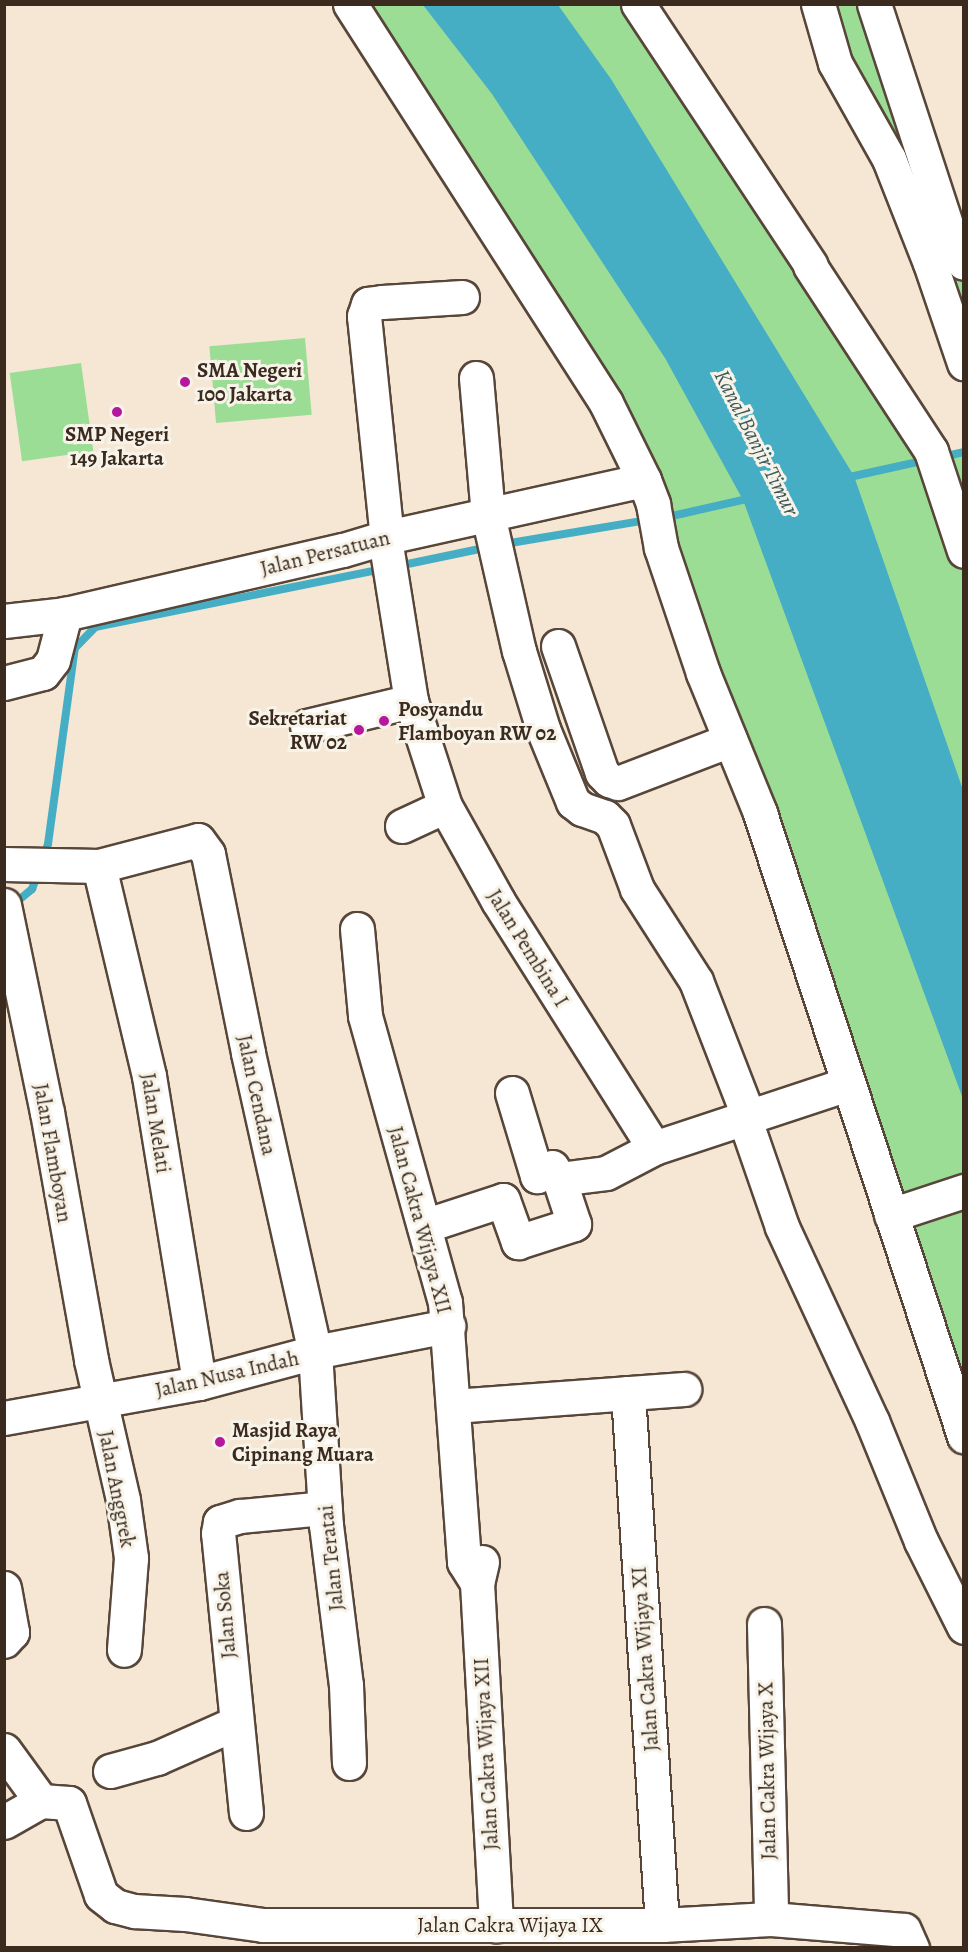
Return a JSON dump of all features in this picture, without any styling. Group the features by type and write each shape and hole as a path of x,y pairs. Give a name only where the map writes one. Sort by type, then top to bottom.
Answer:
{"street":[{"path":"350,4 606,403 648,492 660,541 704,673 760,813 848,1084 898,1212 963,1436"},
{"path":"638,4 931,451 963,551"},
{"path":"818,4 835,63 889,159 930,263 963,363"},
{"path":"874,4 951,240 963,263"},
{"name":"Jalan Pembina I","path":"462,297 382,302 368,304 364,309 388,552 411,701 446,806 498,901 654,1148"},
{"path":"476,378 492,532 519,651 561,776 577,806 596,813 613,825 637,889 696,981 746,1116 782,1227 872,1421 921,1540 963,1627"},
{"name":"Jalan Persatuan","path":"4,621 65,614 343,550 388,552 492,532 648,492"},
{"path":"4,683 43,673 53,660 65,614"},
{"path":"558,646 602,773 609,780 618,783 730,740"},
{"path":"307,726 411,701"},
{"path":"402,826 446,806"},
{"name":"Jalan Cendana","path":"84,867 198,840 208,854 248,1053 315,1352"},
{"path":"17,865 84,867"},
{"name":"Jalan Melati","path":"84,867 149,1076 199,1383"},
{"name":"Jalan Flamboyan","path":"4,905 47,1112 99,1401"},
{"name":"Jalan Cakra Wijaya XII","path":"357,928 364,1016 445,1302 463,1405 464,1562 477,1583 496,1925"},
{"path":"559,1179 606,1173 654,1148 848,1084"},
{"path":"424,1226 503,1200 518,1242 574,1224 559,1179 552,1167 537,1176 512,1093"},
{"path":"898,1212 963,1191"},
{"name":"Jalan Nusa Indah","path":"4,1418 199,1383 315,1352 448,1326"},
{"name":"Jalan Teratai","path":"315,1352 325,1508 346,1685 350,1763"},
{"path":"463,1405 684,1389"},
{"name":"Jalan Cakra Wijaya XI","path":"628,1393 662,1925"},
{"name":"Jalan Anggrek","path":"99,1401 123,1500 131,1558 124,1650"},
{"name":"Jalan Soka","path":"246,1813 218,1533 220,1522 240,1516 325,1508"},
{"path":"4,1588 8,1637"},
{"name":"Jalan Cakra Wijaya X","path":"764,1624 771,1919"},
{"path":"110,1771 157,1758 236,1723"},
{"path":"4,1750 41,1801 4,1821"},
{"name":"Jalan Cakra Wijaya IX","path":"41,1801 69,1803 101,1895 115,1906 134,1911 184,1914 263,1925 662,1925 771,1919 904,1930 912,1947"}],"green space":[{"path":"350,5 638,5 931,451 964,551 963,1436 652,504"},
{"path":"818,5 874,5 963,263 963,363"},
{"path":"305,338 312,415 216,423 209,346"},
{"path":"81,363 93,451 22,461 10,373"},
{"path":"963,452 963,544 936,458"}],"water":[{"name":"Kanal Banjir Timur","path":"423,5 558,5 611,79 854,476 963,790 963,1099 743,500 665,358 492,94"}],"waterway":[{"path":"942,457 964,452"},
{"path":"845,478 927,460"},
{"path":"663,518 751,498"},
{"path":"504,544 648,520"},
{"path":"398,566 489,547"},
{"path":"44,856 48,844 75,648 95,627 383,569"},
{"path":"13,905 32,889 38,873"}],"place":[{"name":"SMA Negeri 100 Jakarta","path":"185,382"},
{"name":"SMP Negeri 149 Jakarta","path":"117,412"},
{"name":"Posyandu Flamboyan RW 02","path":"384,721"},
{"name":"Sekretariat RW 02","path":"359,730"},
{"name":"Masjid Raya Cipinang Muara","path":"220,1442"}]}
